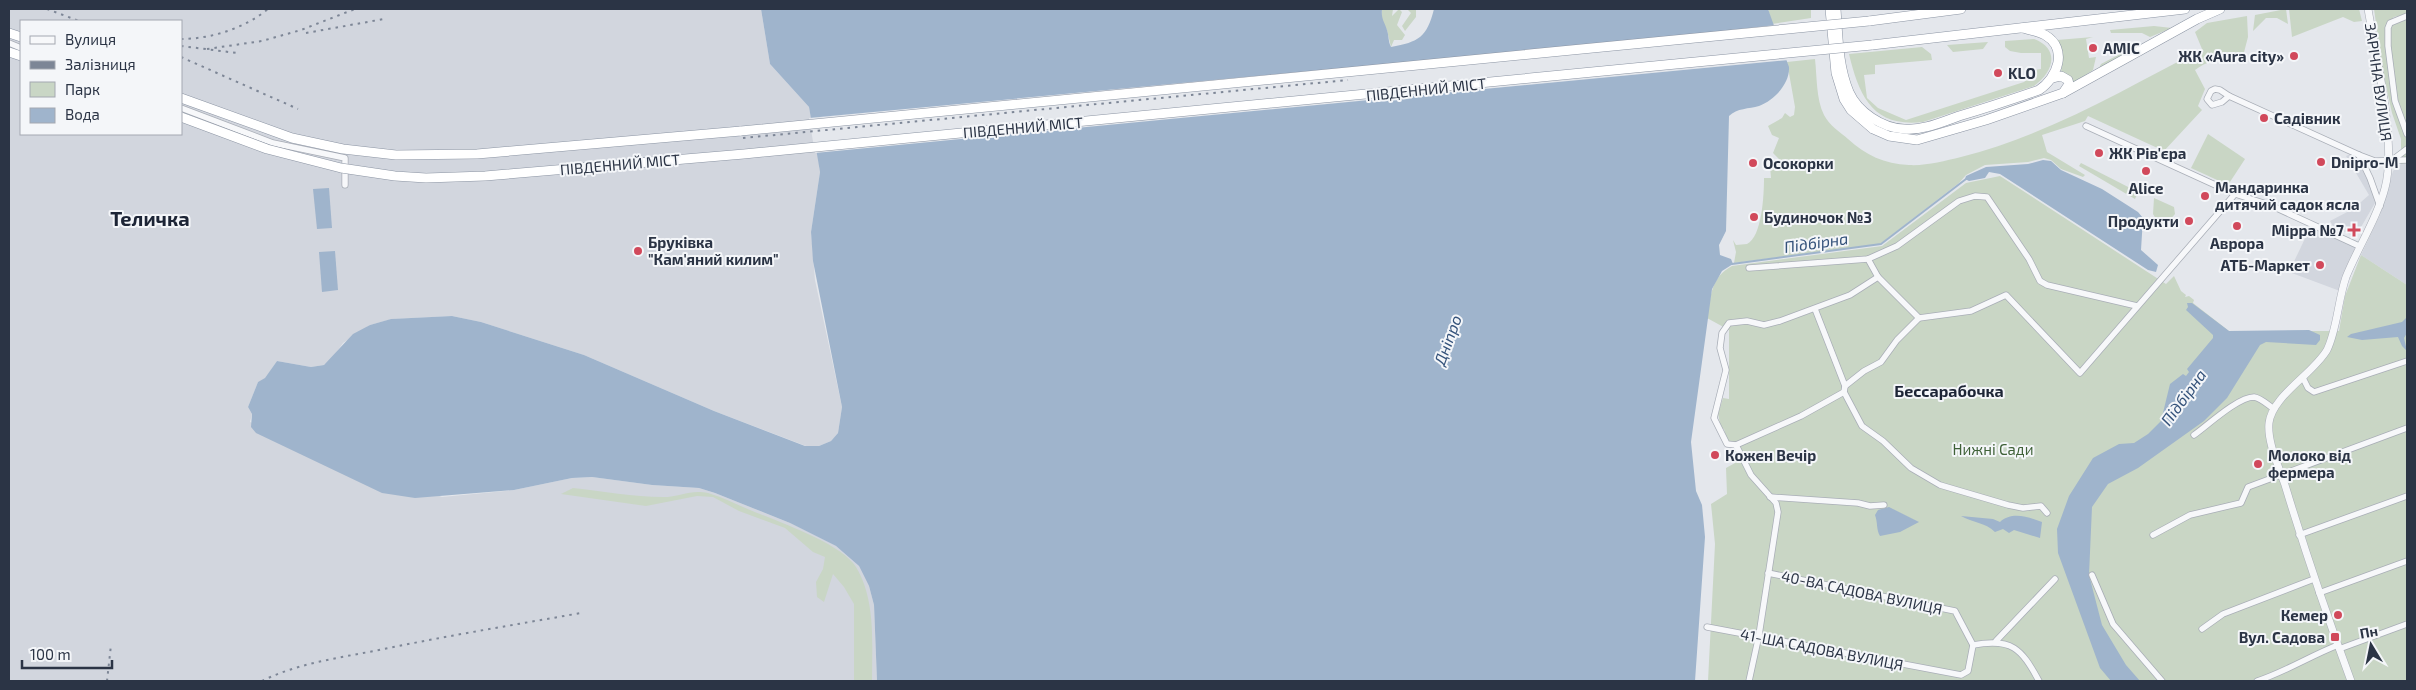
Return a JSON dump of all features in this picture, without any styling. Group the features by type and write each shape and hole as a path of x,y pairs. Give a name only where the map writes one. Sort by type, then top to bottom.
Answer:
{"highway":[{"path":"1830,9 1834,60 1844,99 1862,120 1873,129 1889,136 1917,140 1932,137 2063,93 2197,19 2220,9"},
{"path":"1836,9 1840,48 1849,92 1855,102 1874,120 1890,127 1904,130 1928,126 2039,90 2053,78 2062,76 2068,80 2069,84 2063,93"},
{"name":"ПІВДЕННИЙ МІСТ","path":"182,98 272,132 308,142 369,153 460,155 751,130 1869,21 1962,9"},
{"name":"ПІВДЕННИЙ МІСТ","path":"182,117 267,149 341,168 395,176 469,176 754,153 1872,45 2185,9"},
{"path":"2022,28 2046,36 2056,46 2058,62 2053,78"}],"street":[{"name":"ЗАРІЧНА ВУЛИЦЯ","path":"2229,96 2359,155 2375,161 2389,162 2388,131 2368,9"},
{"path":"2407,16 2390,23 2388,35 2395,101 2407,134"},
{"path":"182,108 273,143 345,158 345,185"},
{"path":"2086,126 2235,194 2270,204 2359,246"},
{"path":"2389,162 2407,149"},
{"path":"2359,155 2380,206"},
{"path":"2389,162 2407,160"},
{"path":"2351,681 2299,535 2269,431 2271,414 2274,408 2317,363 2330,341 2343,287 2359,246 2380,206 2389,174 2389,162"},
{"path":"1878,277 1850,295 1815,309 1764,325 1747,321 1729,323 1722,333 1720,348 1726,370 1714,418 1726,444 1736,445 1801,416 1844,389 1864,371 1881,362 1919,318 1972,310 2006,295 2080,373 2235,194"},
{"path":"1749,268 1868,259 1897,246 1959,201 1975,196 1986,197 2029,259 2040,281 2047,285 2137,306"},
{"path":"1868,259 1878,277 1919,318"},
{"path":"1815,309 1844,389 1862,426 1884,442 1911,468 1940,485 2008,505 2023,508 2041,506 2047,513"},
{"path":"2303,378 2311,391 2318,391 2407,360"},
{"path":"2194,435 2240,400 2252,397 2259,398 2274,408"},
{"path":"2153,534 2190,515 2235,506 2241,503 2248,487 2407,428"},
{"path":"1736,445 1751,475 1776,504 1778,512 1759,635 1749,681"},
{"path":"2299,535 2407,496"},
{"path":"1770,498 1858,502 1870,506 1884,505"},
{"path":"2319,594 2407,561"},
{"name":"40-ВА САДОВА ВУЛИЦЯ","path":"1768,573 1955,611 1973,645"},
{"path":"2092,575 2113,624 2162,681"},
{"path":"1973,645 1996,641 2055,579"},
{"path":"2202,629 2223,614 2314,579"},
{"path":"2257,681 2279,672 2306,657 2407,624"},
{"name":"41-ША САДОВА ВУЛИЦЯ","path":"1707,627 1759,635 1868,659 1961,675 1968,671 1973,645"},
{"path":"1996,641 2023,655 2039,681"},
{"path":"2275,681 2279,672"}],"shaded area":[{"path":"9,9 761,9 770,64 809,107 818,156 820,172 811,232 815,280 842,407 838,433 831,441 819,446 806,446 714,411 584,355 481,322 452,316 392,319 370,325 343,343 334,356 324,365 311,367 277,361 265,379 258,382 248,407 252,414 250,422 442,497 514,490 572,478 592,477 652,485 699,488 790,523 836,546 859,566 869,586 874,605 877,681 9,681"},
{"path":"2351,154 2374,190 2375,203 2357,234 2353,236 2333,226 2330,221 2353,209 2369,195 2346,156"},
{"path":"2407,163 2407,285 2361,255 2380,215 2393,171 2401,164"},
{"path":"2311,226 2353,245 2355,249 2340,291 2289,272"}],"green space":[{"path":"1382,9 1393,9 1392,16 1399,9 1402,12 1397,25 1405,35 1402,40 1394,40 1391,47 1387,30 1381,20"},
{"path":"1407,9 1416,9 1416,17 1405,31 1402,26 1411,13"},
{"path":"1768,9 1811,9 1811,18 1772,24"},
{"path":"2286,9 2288,24 2277,18 2266,18 2253,31 2255,15"},
{"path":"2289,9 2359,9 2362,21 2354,22 2343,17 2292,37"},
{"path":"2374,9 2407,9 2407,14 2394,17 2383,27 2394,18 2407,15 2407,163 2401,164 2401,139 2392,113 2383,73"},
{"path":"2247,16 2248,37 2242,60 2218,60 2206,63 2195,70 2205,89 2198,106 2202,110 2164,151 2088,116 2085,121 2042,135 2047,152 2085,175 2083,177 2061,169 2051,160 2044,158 2028,162 1985,165 1966,175 1959,183 1880,244 1734,263 1736,252 1733,240 1736,245 1747,244 1752,240 1759,225 1761,215 1764,178 1771,178 1770,166 1777,165 1780,160 1773,153 1779,138 1772,135 1768,126 1782,118 1785,113 1790,117 1794,115 1795,107 1787,62 1815,59 1821,109 1826,119 1855,145 1883,161 1922,165 1993,148 2054,124 2202,49 2195,32 2207,23"},
{"path":"2154,26 2172,28 2150,37 2142,33 2111,33 2110,30"},
{"path":"2093,37 2086,39 2089,58 2096,57 2093,70 2072,84 2061,72 2063,53 2057,40"},
{"path":"2034,39 2043,43 2051,55 2049,68 2041,81 2034,86 1923,122 1906,123 1892,120 1880,114 1871,106 1858,83 1849,54 1922,47 1931,54 1932,60 1875,65 1875,74 1864,75 1867,98 1878,108 1906,120 2024,82 2034,73 2034,70 2041,69 2041,53 2010,51 2005,47 2005,41"},
{"path":"1988,42 1983,49 1953,52 1947,45"},
{"path":"2137,45 2143,45 2098,70 2101,64"},
{"path":"2208,134 2245,159 2228,185 2191,168"},
{"path":"2081,163 2138,192 2135,199 2079,166"},
{"name":"Нижні Сади","path":"2000,176 2166,284 2174,276 2181,291 2186,295 2185,297 2189,296 2194,300 2193,303 2229,331 2339,331 2345,296 2361,255 2407,285 2407,681 1708,681 1715,544 1711,504 1727,494 1726,468 1735,463 1734,442 1728,444 1724,429 1721,428 1718,414 1723,398 1729,399 1729,330 1707,318 1711,294 1716,281 1725,270 1732,266 1882,246 1966,183"},
{"path":"2154,198 2174,207 2175,214 2162,229 2153,214"},
{"path":"573,488 652,497 669,497 696,492 708,493 823,541 837,550 856,567 867,593 872,622 872,681 854,681 854,604 844,587 833,574 824,602 817,597 816,582 823,569 825,557 813,552 785,528 739,511 713,497 697,496 646,506 561,494"}],"water":[{"name":"Дніпро","path":"761,9 1382,9 1382,18 1391,47 1409,43 1420,37 1428,26 1434,9 1768,9 1789,67 1789,73 1784,85 1771,100 1759,106 1736,111 1729,116 1726,231 1719,245 1720,255 1731,259 1733,264 1722,271 1712,289 1691,442 1696,491 1702,505 1705,537 1695,681 877,681 874,605 869,586 859,566 836,546 790,523 699,488 652,485 592,477 572,478 514,490 415,498 382,493 256,433 251,427 252,414 248,407 258,382 265,378 277,361 311,367 324,365 353,334 370,325 391,319 452,316 481,322 584,355 714,411 805,446 819,446 831,441 838,433 842,407 813,261 811,232 820,172 809,107 770,64"},
{"path":"2043,160 2051,161 2061,170 2102,189 2138,212 2143,218 2141,250 2158,265 2156,272 2148,270 2000,174 1989,172 1985,178 1969,181 1965,179 1966,176 1986,167 2028,164"},
{"path":"329,188 332,228 317,229 313,189"},
{"path":"335,251 338,290 322,292 319,252"},
{"path":"2187,303 2192,303 2229,331 2309,330 2320,335 2320,340 2316,345 2266,342 2260,345 2227,398 2204,421 2138,468 2108,484 2092,507 2089,575 2102,625 2126,665 2140,681 2111,681 2100,668 2058,553 2057,529 2069,496 2093,458 2119,444 2134,443 2148,434 2161,421 2170,384 2183,374 2186,376 2189,372 2187,369 2213,338 2213,335 2186,310 2188,307"},
{"path":"2407,317 2407,333 2404,338 2407,351 2402,346 2398,337 2362,340 2347,337 2351,334 2402,322"},
{"path":"1889,507 1919,522 1900,532 1880,536 1875,515 1878,510"},
{"path":"1961,516 1993,519 2000,522 2015,516 2031,518 2042,522 2040,538 2014,530 2009,533 2003,529 1995,532 1987,526"}],"pier":[{"path":"1776,25 1789,60 815,153 809,118 1640,40"}],"waterway":[{"name":"Підбірна","path":"1732,264 1881,244 1966,179"}],"railway":[{"path":"47,9 76,20"},
{"path":"182,39 216,35 249,22 268,9"},
{"path":"207,49 262,41 301,30 355,9"},
{"path":"306,33 384,19"},
{"path":"182,46 237,53"},
{"path":"182,57 298,109"},
{"path":"743,138 1348,80"},
{"path":"262,681 290,670 319,662 454,635 581,613"},
{"path":"107,681 111,645"}],"place":[{"name":"AMIC","path":"2093,48"},
{"name":"ЖК «Aura city»","path":"2294,56"},
{"name":"KLO","path":"1998,73"},
{"name":"Садівник","path":"2264,118"},
{"name":"ЖК Рів'єра","path":"2099,153"},
{"name":"Dnipro-M","path":"2321,162"},
{"name":"Осокорки","path":"1753,163"},
{"name":"Alice","path":"2146,171"},
{"name":"Мандаринка дитячий садок ясла","path":"2205,196"},
{"name":"Будиночок №3","path":"1754,217"},
{"name":"Продукти","path":"2189,221"},
{"name":"Аврора","path":"2237,226"},
{"name":"Мірра №7","path":"2354,230"},
{"name":"Бруківка \"Кам'яний килим\"","path":"638,251"},
{"name":"АТБ-Маркет","path":"2320,265"},
{"name":"Кожен Вечір","path":"1715,455"},
{"name":"Молоко від фермера","path":"2258,464"},
{"name":"Кемер","path":"2338,615"},
{"name":"Вул. Садова","path":"2335,637"}],"district":[{"name":"Теличка","path":"150,218"},
{"name":"Бессарабочка","path":"1949,390"}]}
